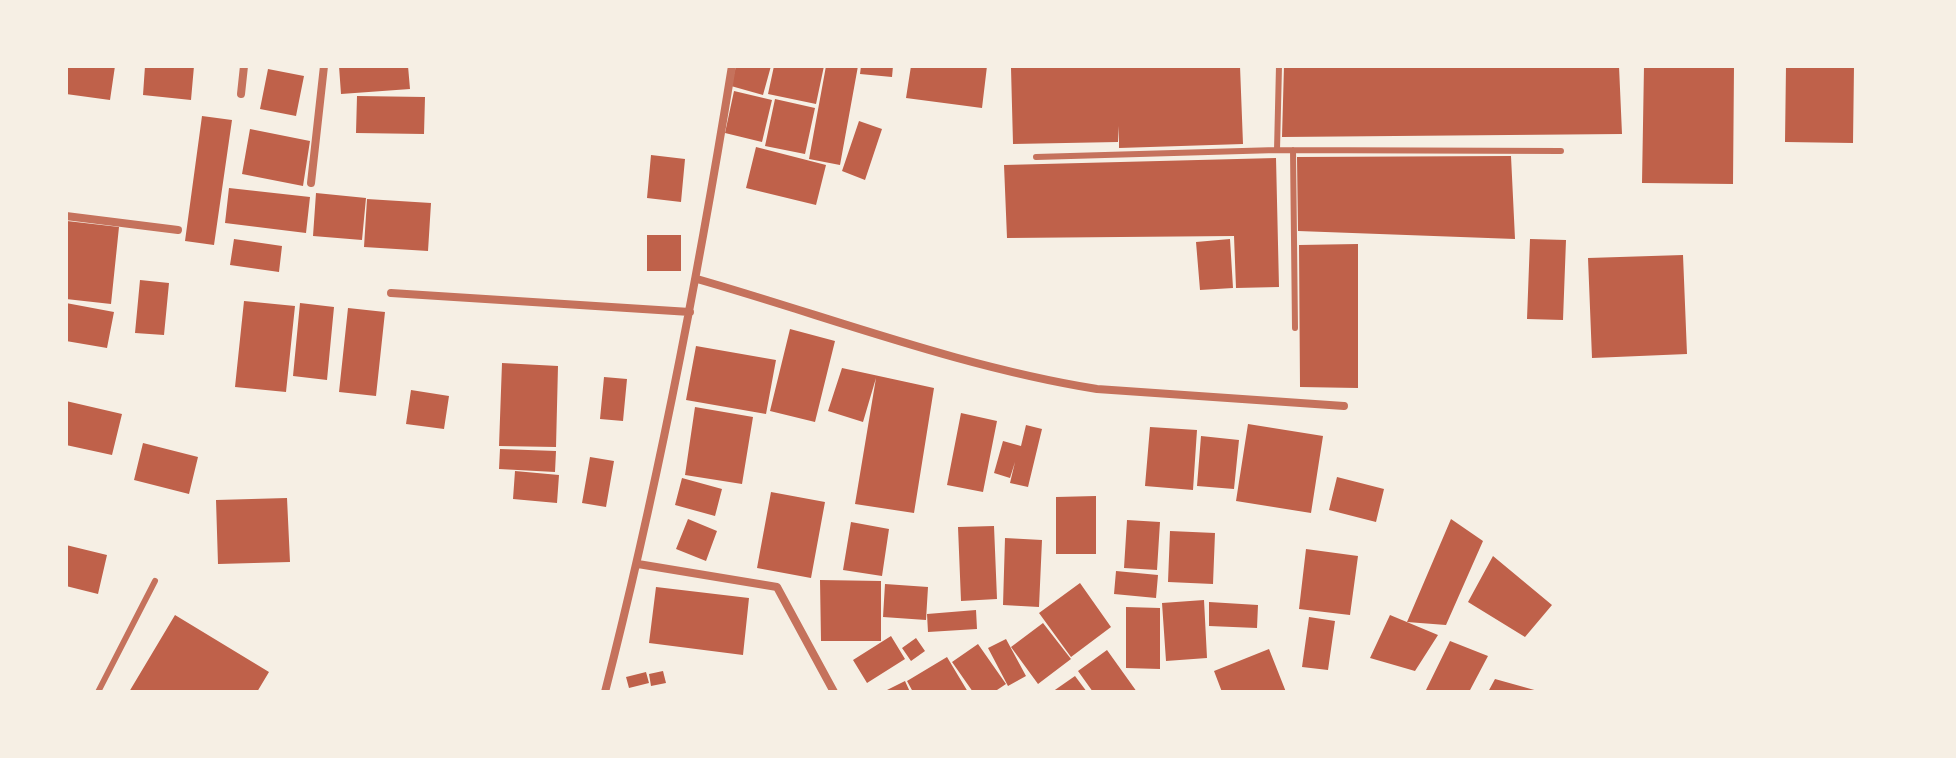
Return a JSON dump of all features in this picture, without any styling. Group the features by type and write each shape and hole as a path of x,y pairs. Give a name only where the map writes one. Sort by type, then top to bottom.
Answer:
{"street":[{"path":"241,94 244,66"},
{"path":"311,183 324,66"},
{"path":"605,692 638,564 697,279 732,66"},
{"path":"66,216 178,230"},
{"path":"697,279 819,313 950,358 1060,383 1097,389 1344,406"},
{"path":"391,293 690,312"},
{"path":"638,564 777,587 834,692"}],"lane":[{"path":"1277,150 1279,66"},
{"path":"1036,157 1277,150 1561,151"},
{"path":"1293,150 1295,328"},
{"path":"98,692 155,581"}],"building":[{"path":"68,66 115,66 110,100 66,94"},
{"path":"145,66 194,66 191,100 143,95"},
{"path":"339,66 408,66 410,89 341,94"},
{"path":"736,66 771,66 763,95 731,86"},
{"path":"774,66 824,66 816,104 768,94"},
{"path":"826,66 858,66 840,165 809,159"},
{"path":"861,66 893,66 892,77 860,74"},
{"path":"911,66 987,66 982,108 906,98"},
{"path":"1240,66 1243,144 1119,148 1119,126 1118,142 1013,144 1011,68"},
{"path":"1284,66 1619,66 1622,134 1282,137"},
{"path":"1644,66 1734,66 1733,184 1642,183"},
{"path":"1786,66 1854,66 1853,143 1785,142"},
{"path":"268,69 304,76 296,116 260,109"},
{"path":"734,91 772,100 762,142 725,133"},
{"path":"357,96 425,97 424,134 356,133"},
{"path":"775,99 815,108 805,154 765,146"},
{"path":"202,116 232,120 214,245 185,241"},
{"path":"859,121 882,129 865,180 842,171"},
{"path":"250,129 310,141 303,186 242,174"},
{"path":"756,147 826,165 816,205 746,188"},
{"path":"651,155 685,159 681,202 647,198"},
{"path":"1511,156 1515,239 1298,231 1297,157"},
{"path":"1276,158 1279,287 1236,288 1234,236 1007,238 1004,165"},
{"path":"229,188 310,197 306,233 225,223"},
{"path":"316,193 366,198 362,240 313,236"},
{"path":"367,199 431,203 428,251 364,247"},
{"path":"67,221 119,227 111,304 66,299"},
{"path":"647,235 681,235 681,271 647,271"},
{"path":"234,239 282,246 279,272 230,265"},
{"path":"1230,239 1233,288 1200,290 1196,242"},
{"path":"1530,239 1566,240 1563,320 1527,319"},
{"path":"1358,244 1358,388 1300,387 1299,245"},
{"path":"1683,255 1687,354 1592,358 1588,258"},
{"path":"140,280 169,283 164,335 135,333"},
{"path":"244,301 295,306 286,392 235,387"},
{"path":"66,303 114,312 107,348 66,341"},
{"path":"300,303 334,307 327,380 293,376"},
{"path":"348,308 385,312 376,396 339,392"},
{"path":"790,329 835,341 815,422 770,411"},
{"path":"696,346 776,360 766,414 686,400"},
{"path":"502,363 558,366 556,447 499,446"},
{"path":"842,368 934,388 914,513 855,504 876,378 863,422 828,411"},
{"path":"604,377 627,379 623,421 600,419"},
{"path":"411,390 449,396 444,429 406,424"},
{"path":"66,401 122,414 112,455 66,445"},
{"path":"695,407 753,417 742,484 685,475"},
{"path":"961,413 997,421 983,492 947,485"},
{"path":"1248,424 1323,436 1311,513 1236,501"},
{"path":"1026,425 1042,429 1028,487 1010,483 1015,462 1010,478 994,473 1003,441 1021,446"},
{"path":"1150,427 1197,430 1193,490 1145,486"},
{"path":"1201,436 1239,440 1234,489 1197,486"},
{"path":"143,443 198,457 189,494 134,480"},
{"path":"500,449 556,451 555,472 499,469"},
{"path":"590,457 614,461 606,507 582,503"},
{"path":"515,471 559,475 557,503 513,499"},
{"path":"1337,477 1384,489 1376,522 1329,510"},
{"path":"682,478 722,489 715,516 675,505"},
{"path":"771,492 825,502 811,578 757,568"},
{"path":"1096,496 1096,554 1056,554 1056,497"},
{"path":"287,498 290,562 218,564 216,500"},
{"path":"688,519 717,531 706,561 676,549"},
{"path":"1451,519 1483,541 1446,625 1407,622"},
{"path":"1127,520 1160,522 1157,570 1124,568"},
{"path":"851,522 889,529 882,576 843,570"},
{"path":"994,526 997,599 961,601 958,527"},
{"path":"1170,531 1215,533 1213,584 1168,582"},
{"path":"1005,538 1042,540 1039,607 1003,605"},
{"path":"66,545 107,555 98,594 66,586"},
{"path":"1306,549 1358,556 1350,615 1299,609"},
{"path":"1493,556 1552,605 1525,637 1468,602"},
{"path":"1116,571 1158,575 1156,598 1114,594"},
{"path":"820,580 881,581 881,641 821,641"},
{"path":"1080,583 1111,627 1071,657 1039,613"},
{"path":"885,584 928,587 926,620 883,617"},
{"path":"656,587 749,598 743,655 649,643"},
{"path":"1204,600 1207,658 1166,661 1162,603"},
{"path":"1209,602 1258,605 1257,628 1209,626"},
{"path":"1126,607 1160,608 1160,669 1126,668"},
{"path":"976,610 977,629 928,632 927,614"},
{"path":"175,615 269,672 257,692 129,692"},
{"path":"1390,615 1438,635 1415,671 1370,658"},
{"path":"1309,617 1335,621 1328,670 1302,667"},
{"path":"1043,623 1071,659 1038,684 1011,647"},
{"path":"891,636 905,659 867,683 853,660"},
{"path":"916,638 925,651 911,661 902,648"},
{"path":"1006,639 1026,676 1008,686 988,648"},
{"path":"1450,641 1488,656 1469,692 1425,692"},
{"path":"978,644 1006,684 994,692 973,692 952,662"},
{"path":"1269,649 1286,692 1222,692 1214,671"},
{"path":"1107,650 1137,692 1093,692 1078,671"},
{"path":"947,657 968,692 913,692 907,681"},
{"path":"663,671 666,683 651,686 649,674"},
{"path":"646,672 649,683 629,688 626,677"},
{"path":"1075,676 1087,692 1052,692"},
{"path":"1495,679 1538,691 1538,692 1488,692"},
{"path":"905,681 910,692 883,692"}]}
